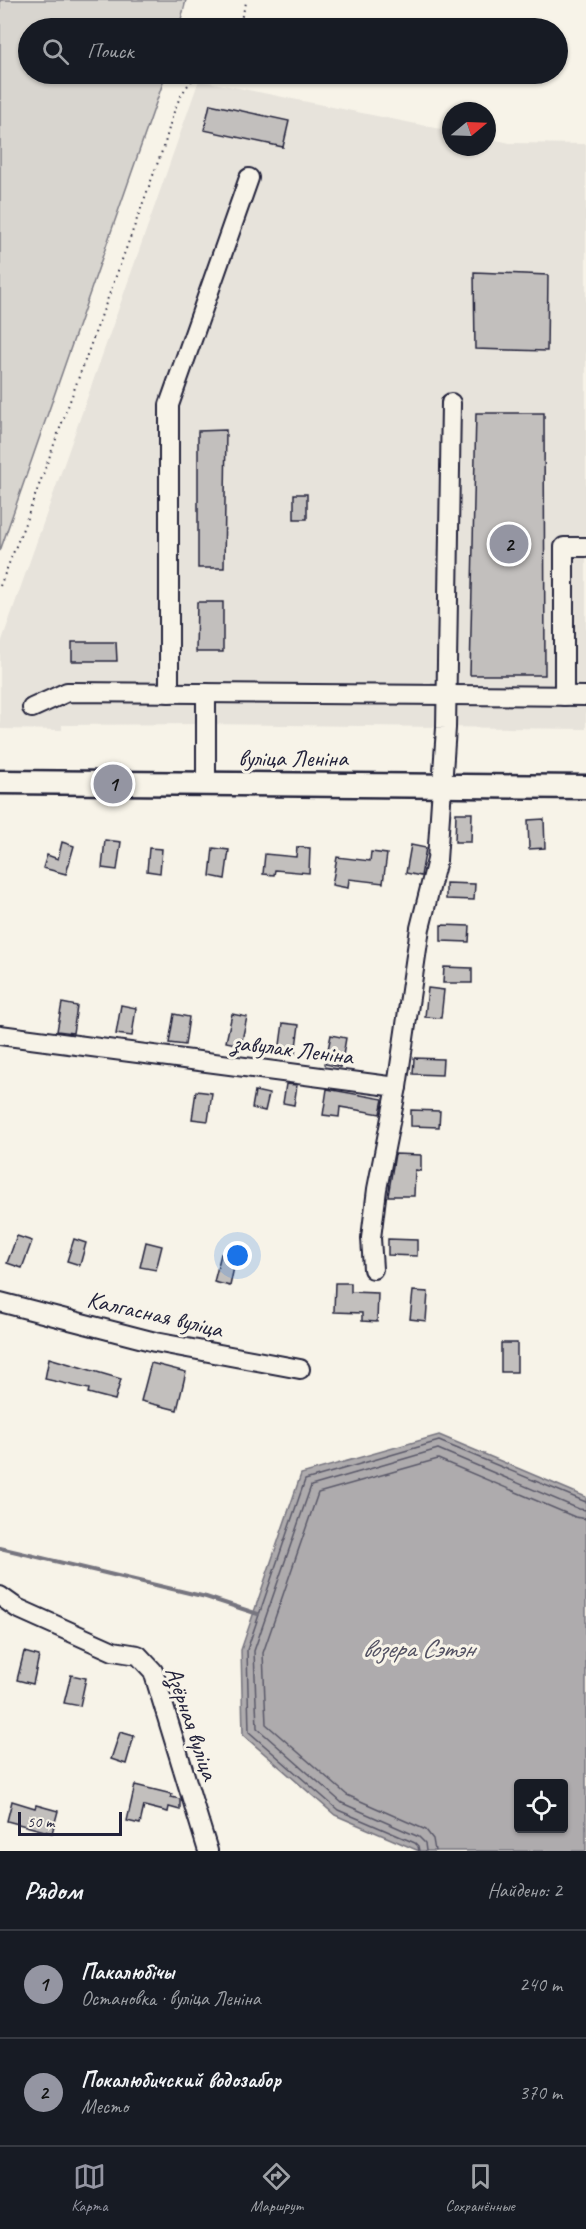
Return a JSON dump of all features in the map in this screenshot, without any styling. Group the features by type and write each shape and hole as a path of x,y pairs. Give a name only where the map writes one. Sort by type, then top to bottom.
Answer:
{"main road":[{"name":"вуліца Леніна","path":"0,782 586,787"}],"street":[{"path":"169,693 169,405 249,178"},
{"path":"373,1269 371,1238 377,1189 397,1087 420,928 437,860 447,694 452,403"},
{"path":"564,696 564,548 586,547"},
{"path":"32,708 67,692 586,696"},
{"path":"206,693 206,785"},
{"name":"завулак Леніна","path":"0,1035 397,1087"},
{"name":"Калгасная вуліца","path":"0,1302 155,1342 300,1369"},
{"name":"Азёрная вуліца","path":"0,1596 17,1608 113,1651 138,1655 153,1671 208,1851"}],"path":[{"path":"241,18 247,0"},
{"path":"0,586 157,165 177,100 187,84"}],"shaded area":[{"path":"0,0 186,0 182,18 18,18 18,84 163,84 0,551"},
{"path":"198,84 219,84 442,129 442,156 496,156 496,140 510,143 586,144 586,729 205,724 62,725 62,730 0,729 0,646"}],"water":[{"name":"возера Сэтэн","path":"439,1435 586,1497 586,1851 419,1851 335,1815 243,1735 241,1650 301,1474"}],"building":[{"path":"210,104 289,121 283,147 204,130"},
{"path":"474,272 548,275 547,351 475,349"},
{"path":"476,413 544,413 545,675 470,675"},
{"path":"226,430 224,568 198,568 198,431"},
{"path":"294,494 307,494 307,519 294,519"},
{"path":"197,602 223,602 223,652 196,652"},
{"path":"72,642 116,642 117,661 72,661"},
{"path":"456,813 472,813 471,842 455,842"},
{"path":"544,819 545,848 529,849 528,820"},
{"path":"105,840 121,842 117,870 102,868"},
{"path":"62,842 74,846 66,874 43,868 47,855 58,859"},
{"path":"411,845 426,848 421,876 406,873"},
{"path":"297,847 310,848 309,873 275,870 274,875 263,874 265,854 296,857"},
{"path":"149,848 162,849 160,873 147,871"},
{"path":"213,848 229,850 225,879 210,876"},
{"path":"371,852 387,854 383,883 349,879 348,888 332,885 337,857 370,861"},
{"path":"446,883 475,884 474,900 446,899"},
{"path":"441,925 470,926 469,942 441,941"},
{"path":"444,967 472,968 472,983 443,983"},
{"path":"428,988 444,990 441,1018 425,1017"},
{"path":"62,1003 77,1006 73,1033 57,1031"},
{"path":"121,1005 136,1008 132,1036 116,1034"},
{"path":"174,1014 189,1017 185,1045 169,1043"},
{"path":"232,1014 247,1017 241,1045 226,1042"},
{"path":"283,1023 299,1025 295,1054 279,1052"},
{"path":"331,1035 346,1038 341,1067 325,1064"},
{"path":"414,1058 443,1059 442,1075 413,1074"},
{"path":"286,1084 297,1085 294,1105 283,1103"},
{"path":"327,1089 383,1099 380,1114 340,1107 339,1117 323,1115"},
{"path":"196,1091 212,1093 208,1121 192,1119"},
{"path":"255,1091 269,1094 265,1111 252,1108"},
{"path":"411,1110 440,1111 439,1127 411,1126"},
{"path":"395,1154 421,1155 421,1171 415,1170 414,1196 388,1196"},
{"path":"17,1236 32,1241 22,1268 7,1263"},
{"path":"74,1239 86,1243 80,1265 67,1261"},
{"path":"388,1239 417,1240 417,1256 388,1255"},
{"path":"146,1242 162,1246 156,1270 140,1267"},
{"path":"221,1254 236,1258 230,1286 214,1282"},
{"path":"335,1283 351,1283 351,1292 378,1293 377,1322 362,1321 362,1313 334,1312"},
{"path":"413,1291 428,1292 426,1321 410,1319"},
{"path":"501,1343 517,1343 517,1372 501,1372"},
{"path":"49,1358 121,1379 115,1400 88,1393 89,1389 45,1379"},
{"path":"151,1363 186,1372 177,1410 141,1401"},
{"path":"24,1652 39,1656 33,1684 17,1680"},
{"path":"71,1675 86,1678 80,1706 64,1703"},
{"path":"120,1732 134,1736 126,1764 111,1759"},
{"path":"135,1785 172,1794 171,1797 180,1799 180,1810 169,1807 168,1812 144,1806 140,1824 127,1821"},
{"path":"12,1801 35,1808 36,1805 58,1811 52,1833 7,1821"}],"waterway":[{"path":"0,1548 206,1597 258,1614"}],"place":[{"name":"Покалюбичский водозабор","path":"509,544"},
{"name":"Пакалюбічы","path":"113,784"}]}
